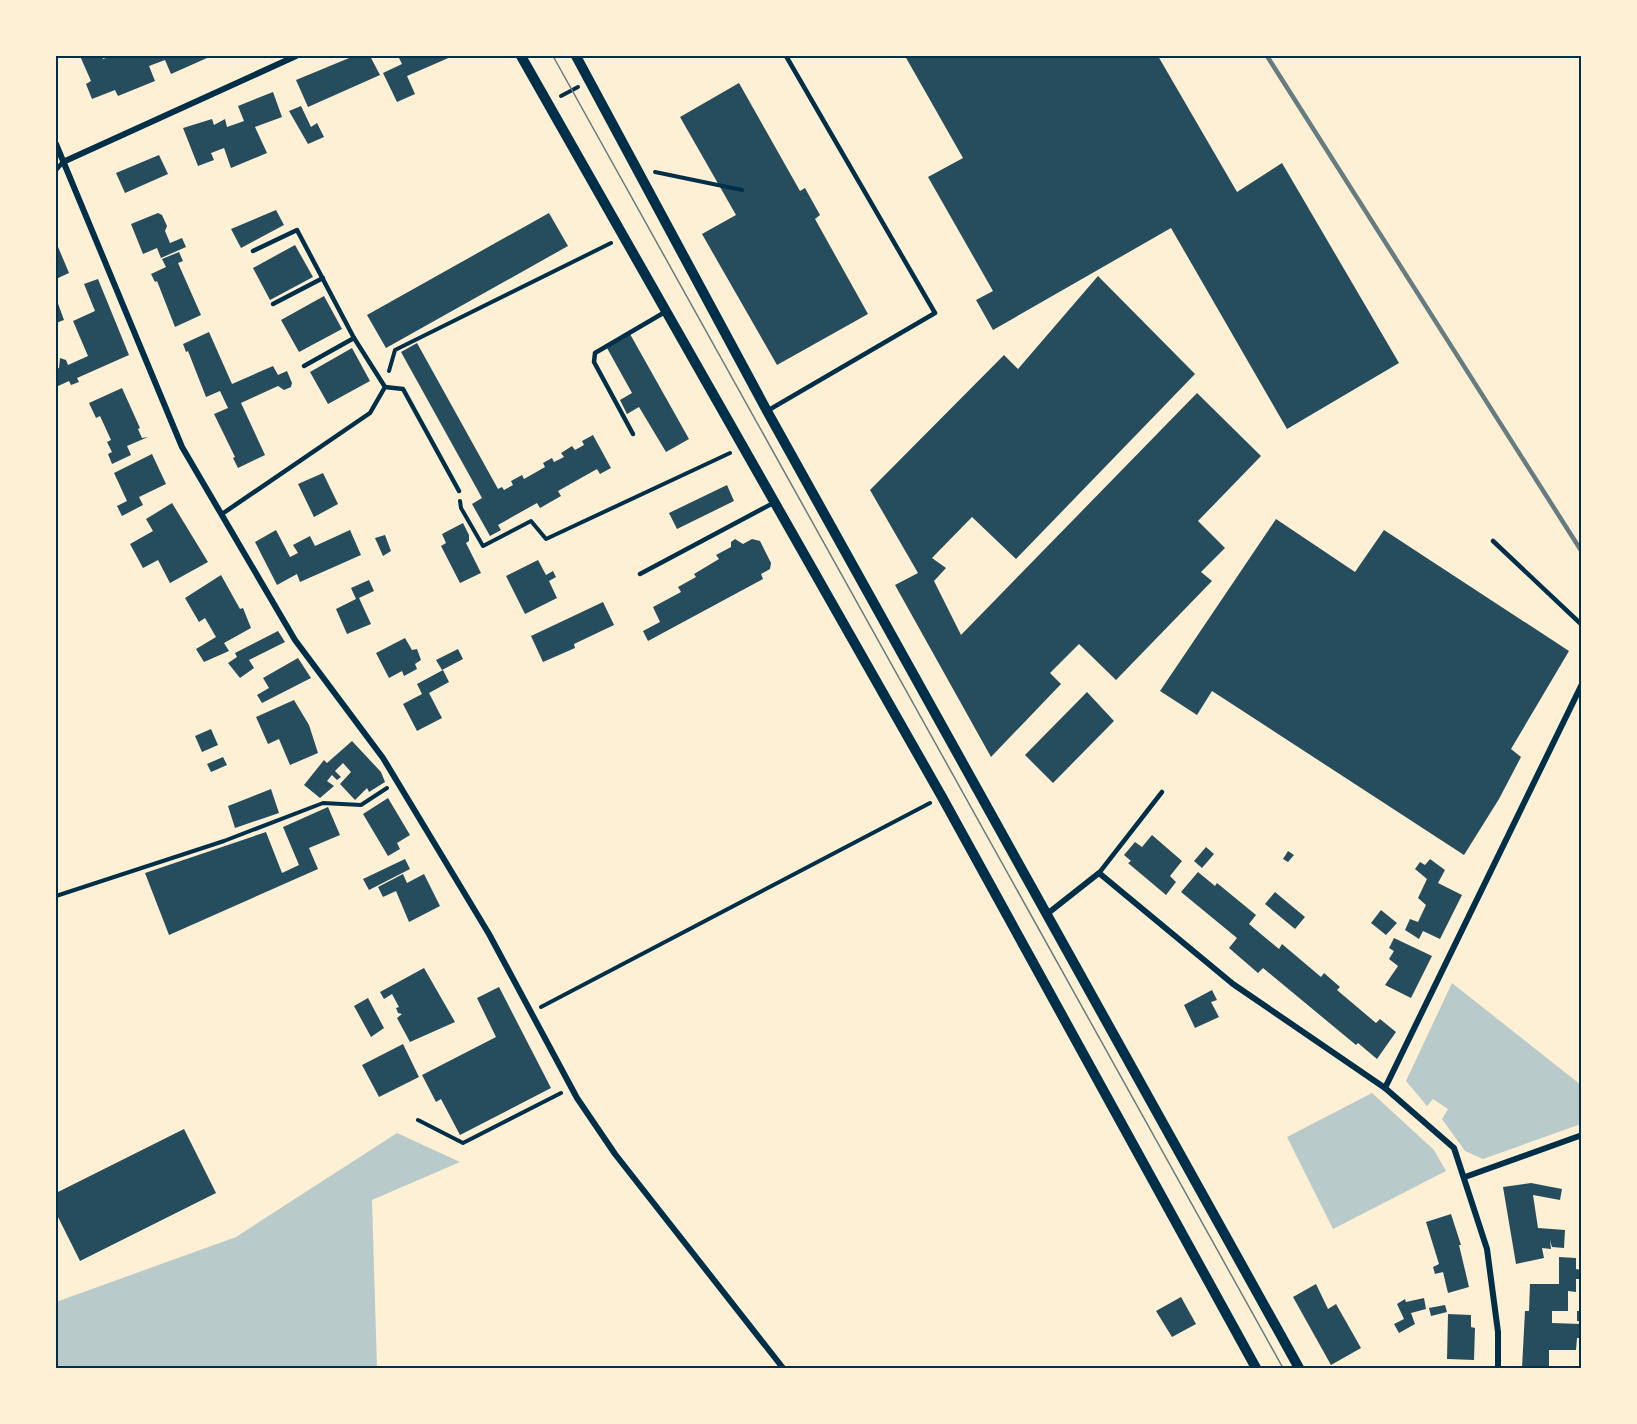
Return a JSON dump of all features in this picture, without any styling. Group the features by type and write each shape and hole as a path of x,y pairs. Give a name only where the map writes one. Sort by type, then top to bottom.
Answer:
{"street":[{"path":"63,162 296,56"},
{"path":"521,56 942,797 1256,1368"},
{"path":"576,56 767,411 1299,1368"},
{"path":"56,144 182,447 295,640 397,780 489,934 572,1087 615,1154 783,1368"},
{"path":"1385,1088 1581,684"},
{"path":"1047,914 1099,873 1233,984 1385,1088 1454,1148 1466,1177 1487,1249 1498,1332 1498,1368"},
{"path":"1466,1177 1581,1135"}],"lane":[{"path":"767,411 935,313 786,56"},
{"path":"56,170 63,162"},
{"path":"253,251 297,230 354,338 385,387"},
{"path":"273,304 323,278"},
{"path":"633,434 594,362 595,352 667,310"},
{"path":"304,366 354,338"},
{"path":"222,514 370,413 385,387"},
{"path":"385,387 403,389 459,491"},
{"path":"640,574 775,502"},
{"path":"1492,541 1581,625"},
{"path":"1099,873 1162,792"}],"path":[{"path":"547,104 590,82"},
{"path":"662,173 742,190"},
{"path":"395,350 625,236"},
{"path":"459,491 461,508 483,546 531,521 546,539 744,447"},
{"path":"56,896 225,841 323,803 361,805 379,795 397,780"},
{"path":"531,1012 942,797"},
{"path":"418,1120 463,1143 572,1087"}],"shaded area":[{"path":"1452,983 1581,1085 1581,1124 1483,1159 1465,1151 1442,1119 1448,1109 1433,1099 1427,1106 1406,1081"},
{"path":"1372,1093 1434,1150 1446,1171 1333,1229 1287,1137"},
{"path":"397,1133 460,1162 372,1200 377,1368 56,1368 56,1302 236,1237"}],"building":[{"path":"80,56 102,56 103,59 111,56 208,56 171,74 165,60 149,66 155,81 118,96 115,90 92,99 86,84 91,81"},
{"path":"354,56 370,56 380,75 308,107 296,80"},
{"path":"398,56 453,56 407,76 415,94 397,102 383,73 402,64"},
{"path":"905,56 1158,56 1237,192 1282,163 1399,363 1287,429 1171,228 993,330 976,300 993,291 928,177 963,158"},
{"path":"739,83 800,191 805,188 820,215 815,219 868,314 777,365 702,234 736,215 680,117"},
{"path":"273,92 282,117 255,127 267,153 231,168 224,148 211,153 214,160 198,166 183,128 212,119 214,125 225,119 227,127 244,121 238,106"},
{"path":"301,106 311,127 317,123 324,137 308,144 289,111"},
{"path":"159,155 168,174 125,193 116,173"},
{"path":"276,210 284,225 241,248 231,229"},
{"path":"158,213 162,215 167,226 165,231 170,243 182,238 186,247 161,258 157,248 143,254 131,224"},
{"path":"549,213 568,246 386,348 367,315"},
{"path":"56,242 69,273 56,279"},
{"path":"295,245 313,277 270,300 253,268"},
{"path":"179,252 183,261 178,263 201,315 175,327 157,281 155,282 151,274 166,267 162,259"},
{"path":"1098,276 1195,374 1016,559 972,517 932,558 946,568 934,581 961,635 1197,393 1261,456 1198,521 1225,548 1201,572 1212,581 1116,680 1079,644 1050,673 1061,684 991,757 895,585 918,573 870,490 1004,355 1018,369"},
{"path":"98,279 129,355 77,378 79,382 71,385 69,381 56,387 56,369 59,368 60,358 66,360 68,365 88,356 73,321 95,311 84,284"},
{"path":"324,296 342,329 299,352 281,320"},
{"path":"56,298 64,320 56,323"},
{"path":"209,332 232,384 273,366 278,375 287,371 292,383 291,387 284,390 278,386 241,403 265,455 238,468 214,414 228,408 220,391 206,397 188,351 186,352 183,344"},
{"path":"630,334 689,439 666,452 639,407 627,414 620,400 632,393 607,348"},
{"path":"417,343 498,489 502,487 504,490 513,485 511,481 522,475 524,479 545,467 543,463 552,458 554,462 564,457 561,453 572,446 575,450 584,445 582,441 593,435 611,468 600,474 597,469 558,491 561,496 540,508 537,503 498,525 501,530 490,536 472,504 482,498 401,352"},
{"path":"352,348 370,381 328,404 310,372"},
{"path":"122,388 140,428 138,429 142,438 148,437 127,446 131,455 112,464 108,454 112,452 107,442 111,440 100,416 96,418 89,403"},
{"path":"152,454 166,484 139,497 143,505 122,516 117,506 127,501 114,473"},
{"path":"323,473 338,504 314,517 298,484"},
{"path":"727,485 734,501 677,529 669,513"},
{"path":"172,503 208,562 170,583 158,560 143,568 130,544 153,531 146,519"},
{"path":"1276,519 1355,572 1384,530 1569,651 1511,749 1521,757 1499,799 1464,855 1212,691 1197,715 1160,691"},
{"path":"463,523 469,535 469,541 466,543 481,573 460,583 441,546 446,543 442,534"},
{"path":"276,530 290,557 298,553 293,545 310,536 315,546 350,530 361,555 300,582 297,574 277,585 255,542"},
{"path":"385,535 391,551 383,556 375,538"},
{"path":"735,539 743,544 752,539 760,541 771,563 770,569 761,574 763,579 648,641 643,631 660,622 653,607 681,592 678,587 696,577 694,574 719,559 716,555 731,547 731,542"},
{"path":"538,560 546,575 553,571 556,577 549,581 557,598 525,614 506,576"},
{"path":"221,575 240,609 243,608 251,628 224,643 229,651 204,662 196,649 216,637 205,618 199,622 185,598"},
{"path":"369,580 374,591 359,598 371,624 347,634 336,609 356,599 351,588"},
{"path":"603,602 614,625 574,644 575,648 543,662 531,636"},
{"path":"278,631 285,642 249,660 254,668 240,678 228,663 237,657 235,653"},
{"path":"405,638 412,650 417,649 421,660 415,664 417,669 404,676 402,671 389,678 376,653"},
{"path":"458,649 463,659 442,670 436,660"},
{"path":"298,658 311,678 262,703 257,695 269,688 263,678"},
{"path":"443,670 449,682 429,693 442,718 417,731 403,704 422,694 417,684"},
{"path":"1087,692 1114,721 1053,783 1025,755"},
{"path":"294,700 309,725 318,753 290,765 279,739 268,744 256,717"},
{"path":"211,729 218,745 202,752 195,736"},
{"path":"352,741 381,772 385,782 369,792 367,788 355,800 340,784 351,772 343,763 335,771 341,777 337,780 332,775 327,781 334,786 320,798 304,785 324,760 327,763"},
{"path":"223,757 227,765 211,772 207,764"},
{"path":"271,789 279,813 235,828 228,806"},
{"path":"388,798 410,835 397,843 400,849 388,856 363,814"},
{"path":"328,807 340,835 309,848 318,869 169,935 145,873 266,832 282,873 299,865 283,827"},
{"path":"1152,835 1182,861 1170,876 1176,882 1166,895 1128,863 1131,861 1124,855 1135,842 1142,847"},
{"path":"1206,847 1214,854 1202,868 1194,861"},
{"path":"1288,851 1294,855 1288,862 1283,859"},
{"path":"405,859 410,869 369,890 363,879"},
{"path":"1430,859 1445,870 1438,883 1462,895 1440,939 1423,931 1419,939 1405,930 1410,919 1418,922 1426,905 1418,898 1427,879 1415,869 1420,862 1425,865"},
{"path":"1198,872 1215,886 1217,883 1256,915 1249,924 1279,949 1282,944 1321,977 1324,973 1340,987 1337,990 1376,1023 1380,1019 1396,1032 1377,1059 1358,1043 1356,1045 1263,968 1258,973 1229,948 1237,938 1181,892"},
{"path":"403,874 407,883 424,874 440,906 409,922 396,891 383,897 378,887"},
{"path":"1275,892 1305,917 1295,929 1265,904"},
{"path":"1381,910 1397,923 1386,935 1371,923"},
{"path":"1394,938 1432,956 1411,998 1385,985 1398,966 1389,959 1394,951 1389,948"},
{"path":"424,968 455,1022 410,1042 397,1018 402,1014 398,1013 396,1008 399,1007 392,994 384,999 380,992"},
{"path":"499,987 551,1088 460,1135 441,1099 436,1102 422,1075 496,1037 477,998"},
{"path":"1212,990 1217,1000 1211,1002 1219,1017 1195,1028 1184,1005"},
{"path":"368,998 384,1028 371,1037 354,1006"},
{"path":"403,1044 419,1077 379,1097 362,1065"},
{"path":"184,1129 216,1193 80,1261 56,1213 56,1193"},
{"path":"1531,1183 1562,1189 1560,1200 1533,1195 1538,1228 1565,1230 1564,1248 1552,1247 1550,1240 1551,1249 1542,1248 1544,1258 1516,1264 1503,1187"},
{"path":"1451,1214 1461,1245 1459,1245 1469,1287 1448,1293 1443,1272 1435,1274 1433,1267 1439,1264 1426,1222"},
{"path":"1559,1257 1576,1258 1576,1269 1581,1270 1581,1279 1576,1279 1576,1292 1568,1291 1568,1311 1552,1311 1552,1323 1581,1324 1581,1338 1577,1338 1576,1350 1549,1350 1549,1368 1522,1368 1525,1311 1529,1311 1530,1284 1559,1284"},
{"path":"1316,1284 1328,1309 1336,1304 1361,1348 1331,1365 1293,1297"},
{"path":"1181,1297 1196,1324 1172,1337 1156,1311"},
{"path":"1424,1298 1426,1309 1411,1313 1415,1324 1399,1333 1394,1324 1404,1319 1397,1304 1405,1299 1406,1302"},
{"path":"1445,1305 1447,1312 1431,1316 1429,1308"},
{"path":"1577,1311 1581,1311 1581,1321 1577,1321"},
{"path":"1448,1314 1471,1315 1471,1327 1475,1328 1474,1360 1447,1359"}],"tram line":[{"path":"553,56 1283,1368"}],"railway":[{"path":"1267,56 1582,552"}]}
